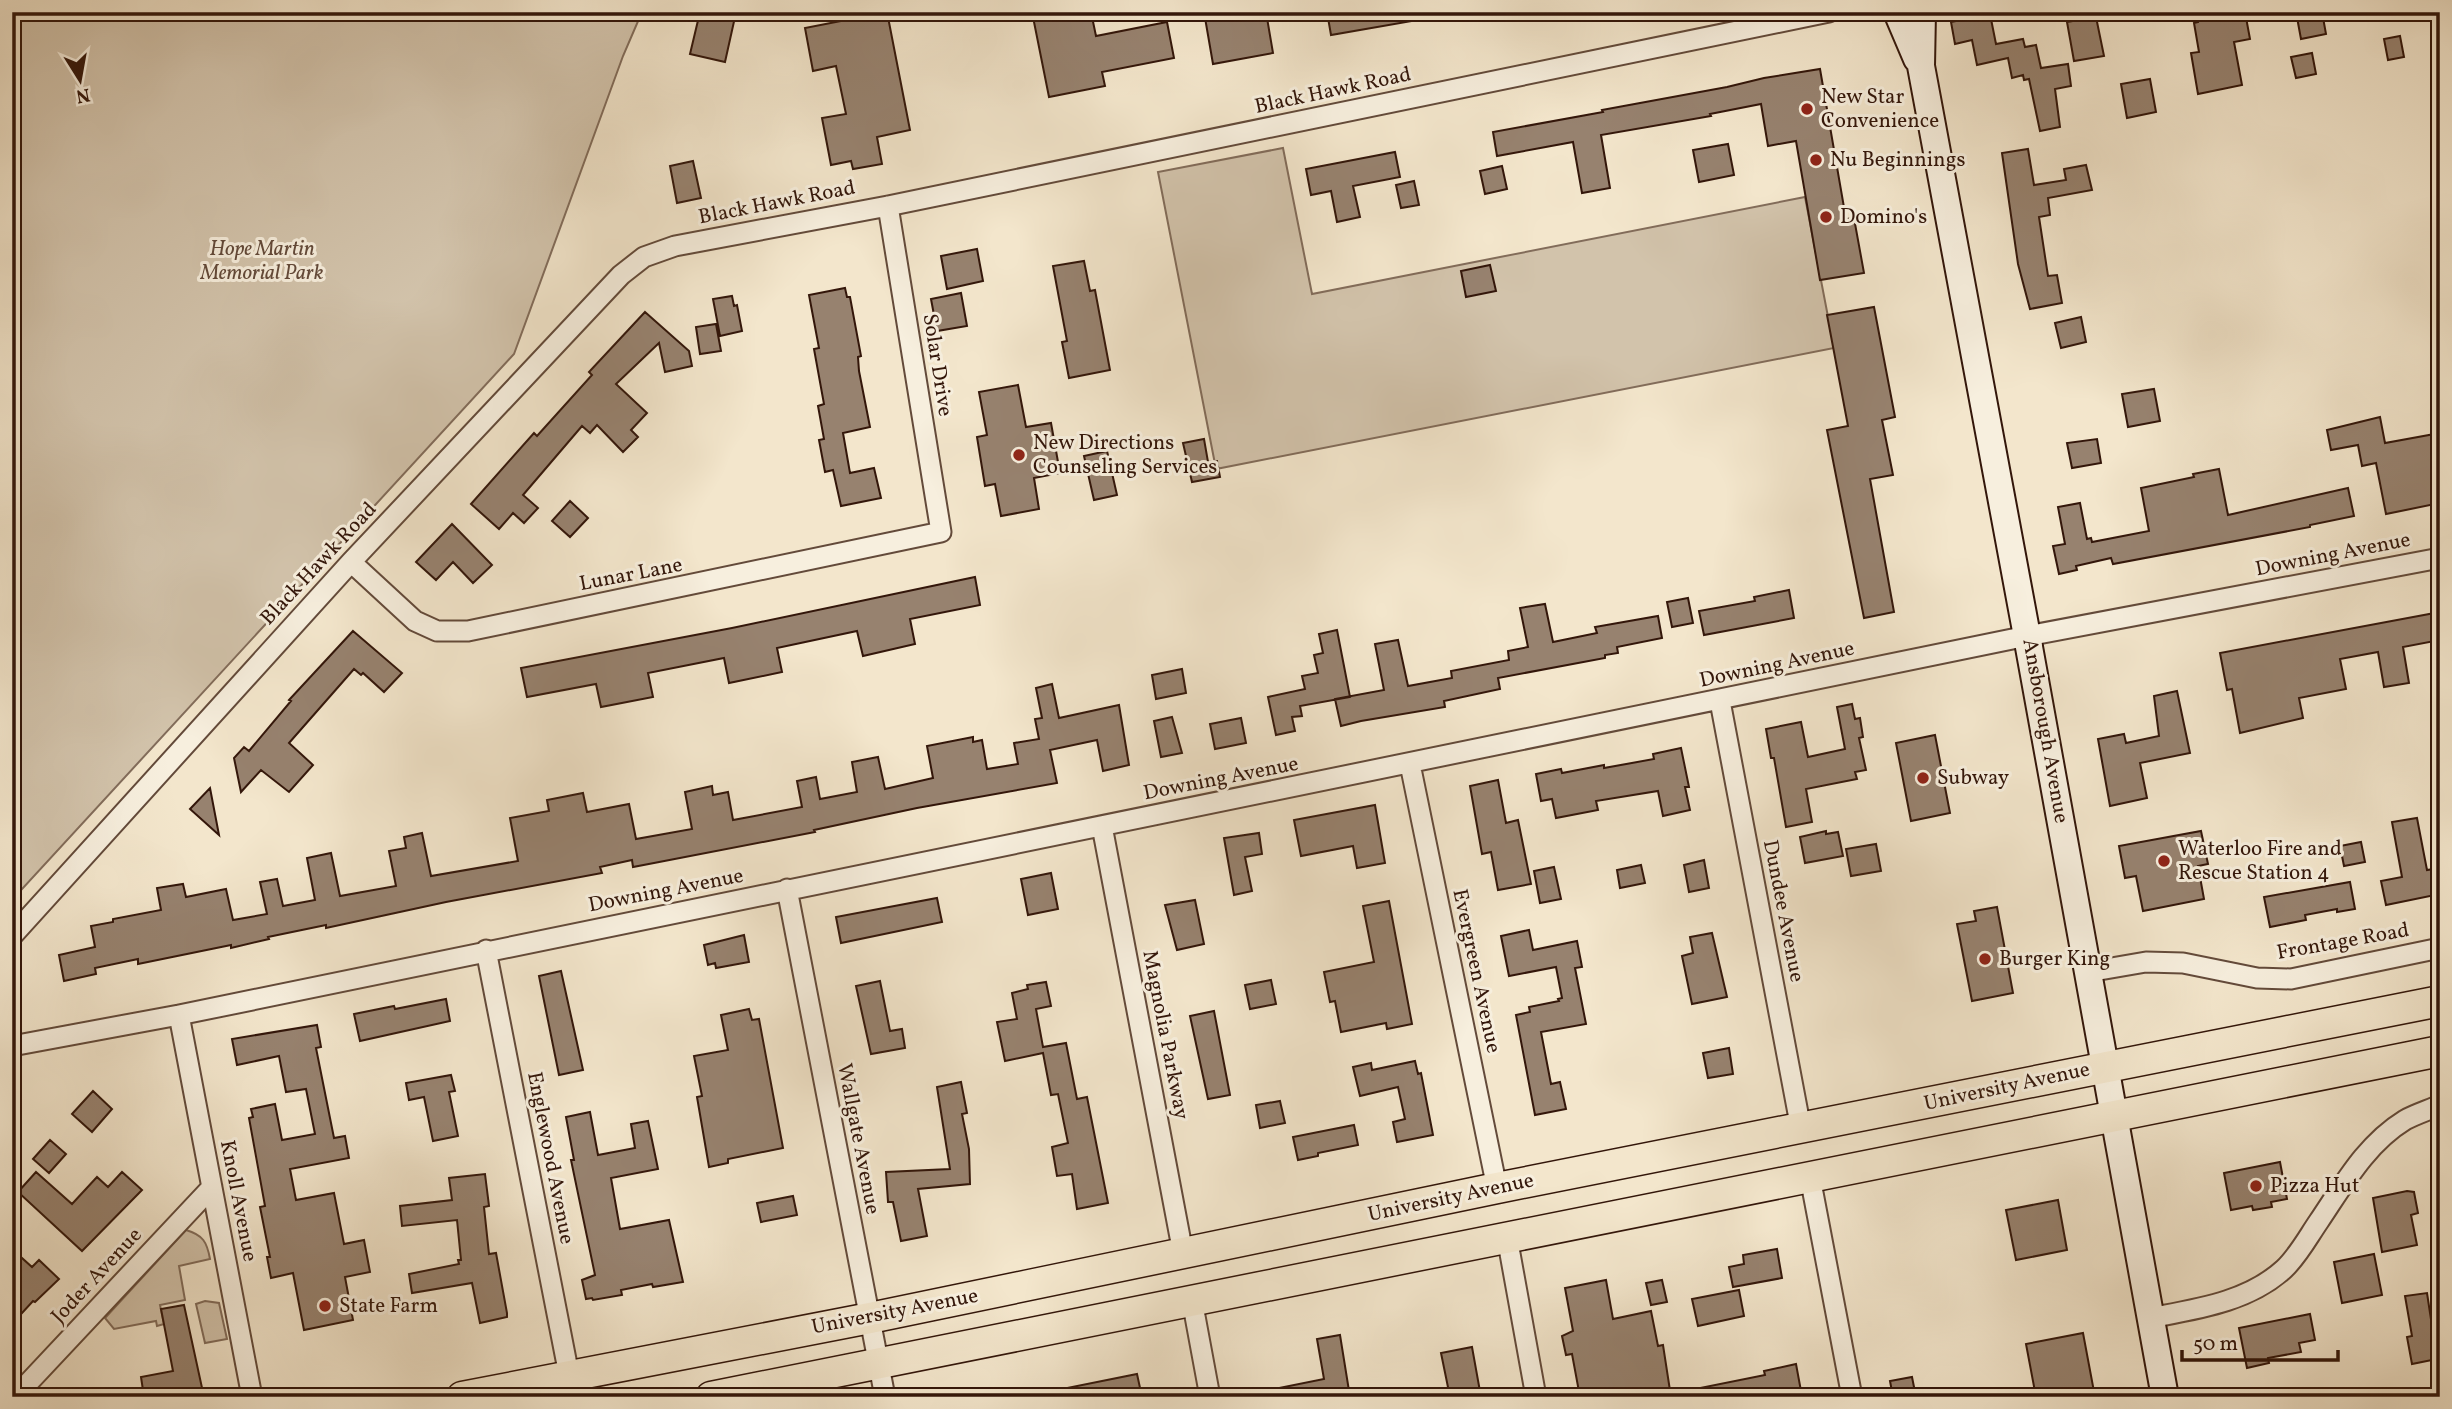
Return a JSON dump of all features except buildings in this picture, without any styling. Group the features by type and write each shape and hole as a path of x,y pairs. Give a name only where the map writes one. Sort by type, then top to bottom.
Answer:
{"main road":[{"name":"Ansborough Avenue","path":"1896,12 1921,66"},
{"name":"Ansborough Avenue","path":"1922,12 1921,66 2165,1397"},
{"name":"University Avenue","path":"462,1397 870,1318 1497,1188 2440,1001"},
{"path":"711,1397 2440,1051"}],"street":[{"name":"Black Hawk Road","path":"12,936 351,562 611,285 644,257 675,246 888,206 1829,12"},
{"name":"Solar Drive","path":"888,206 941,533"},
{"name":"Lunar Lane","path":"351,562 415,621 437,631 468,631 941,533"},
{"name":"Downing Avenue","path":"12,1046 179,1015 2027,636 2440,558"},
{"name":"Dundee Avenue","path":"1720,701 1801,1129"},
{"name":"Evergreen Avenue","path":"1410,764 1497,1188"},
{"name":"Magnolia Parkway","path":"1102,826 1183,1253"},
{"name":"Wallgate Avenue","path":"787,889 884,1397"},
{"name":"Frontage Road","path":"2088,972 2146,962 2183,963 2256,978 2291,979 2440,948"},
{"name":"Englewood Avenue","path":"486,950 569,1375"},
{"name":"Knoll Avenue","path":"179,1015 252,1397"},
{"path":"2150,1318 2221,1302 2264,1284 2286,1268 2364,1156 2383,1136 2406,1120 2440,1105"},
{"path":"1810,1177 1852,1397"},
{"name":"Joder Avenue","path":"15,1397 212,1186"},
{"path":"1507,1237 1536,1397"},
{"path":"1192,1300 1210,1397"}],"green space":[{"name":"Hope Martin Memorial Park","path":"12,12 642,12 623,56 514,354 12,900"},
{"path":"1283,148 1312,294 1805,197 1834,348 1216,469 1158,172"},
{"path":"186,1230 203,1240 210,1259 179,1266 185,1300 160,1305 164,1324 157,1326 156,1321 114,1329 105,1318"},
{"path":"205,1301 219,1303 227,1339 205,1343 196,1304"}],"place":[{"name":"New Star Convenience","path":"1807,109"},
{"name":"Nu Beginnings","path":"1816,160"},
{"name":"Domino's","path":"1826,217"},
{"name":"New Directions Counseling Services","path":"1019,455"},
{"name":"Subway","path":"1923,778"},
{"name":"Waterloo Fire and Rescue Station 4","path":"2164,861"},
{"name":"Burger King","path":"1985,959"},
{"name":"Pizza Hut","path":"2256,1186"},
{"name":"State Farm","path":"325,1306"}]}
